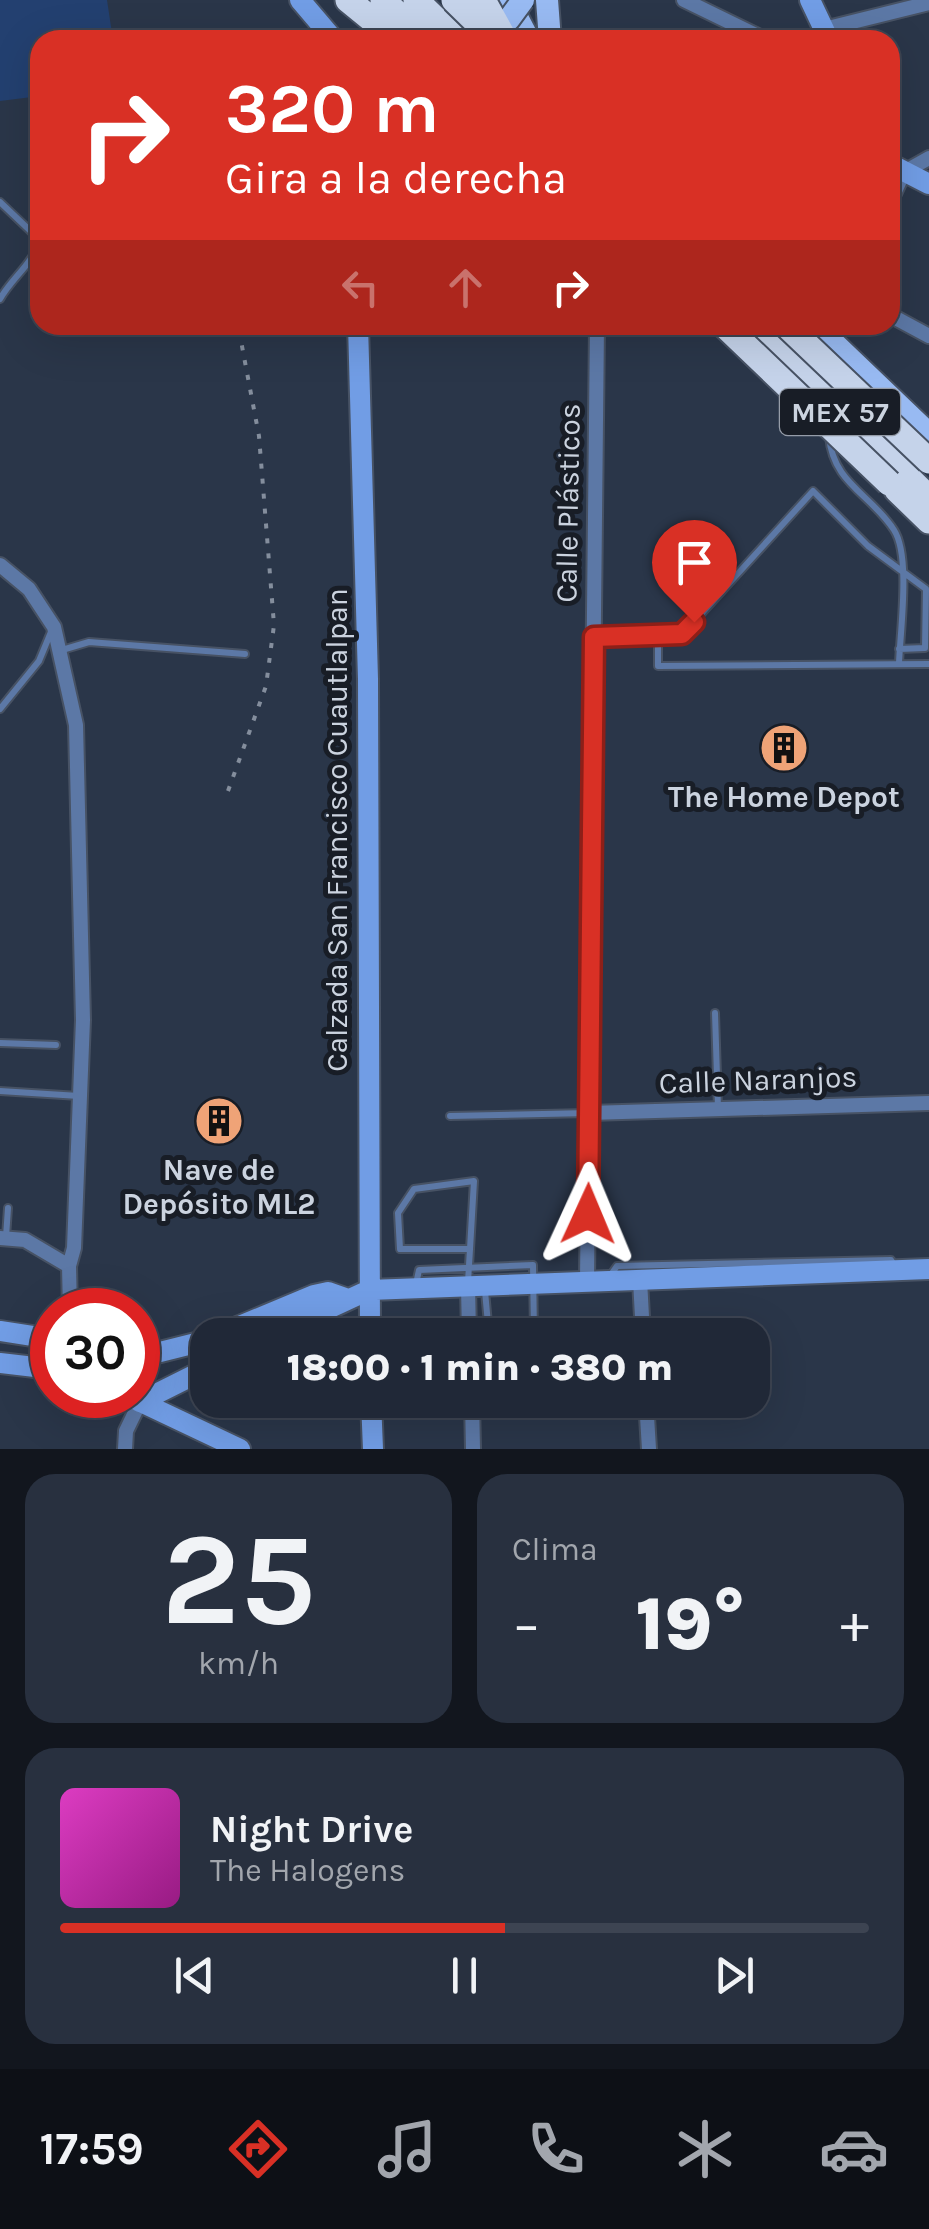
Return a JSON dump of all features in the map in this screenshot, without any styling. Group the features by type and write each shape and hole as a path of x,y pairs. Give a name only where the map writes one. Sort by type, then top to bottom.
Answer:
{"highway":[{"path":"327,0 382,30"},
{"path":"348,0 387,30"},
{"path":"382,0 414,30"},
{"path":"416,0 447,30"},
{"path":"441,0 471,30"},
{"path":"451,0 483,30"},
{"path":"474,0 489,30"},
{"path":"483,0 500,30"},
{"path":"734,335 929,521"},
{"name":"MEX 57","path":"760,335 929,498"},
{"name":"MEX 57","path":"786,335 929,473"},
{"path":"800,335 929,458"},
{"path":"765,374 810,383"}],"main road":[{"path":"300,0 326,30"},
{"path":"361,0 389,30"},
{"path":"508,0 523,30"},
{"path":"494,30 524,0"},
{"path":"547,0 549,30"},
{"path":"810,0 824,30"},
{"path":"900,170 929,184"},
{"name":"Calzada San Francisco Cuautlalpan","path":"358,335 368,679 370,1318"},
{"path":"724,335 929,535"},
{"path":"829,335 929,434"},
{"path":"306,1318 369,1290 473,1280 534,1284 640,1280 700,1271 929,1270"},
{"path":"258,1318 314,1294 328,1292 345,1298"},
{"path":"0,1331 30,1336"},
{"path":"160,1352 190,1344"},
{"path":"0,1362 30,1365"},
{"path":"160,1387 190,1375"},
{"path":"160,1411 240,1449"},
{"path":"372,1418 372,1449"}],"street":[{"path":"684,0 746,30"},
{"path":"839,30 929,3"},
{"path":"900,167 929,158"},
{"path":"900,320 929,336"},
{"name":"Calle Plásticos","path":"596,1282 589,1113 597,335"},
{"path":"0,565 29,589 54,627 79,760 80,1096 70,1288"},
{"name":"Calle Naranjos","path":"589,1113 929,1102"},
{"path":"3,1238 25,1240 69,1266"},
{"path":"471,1318 473,1280"},
{"path":"640,1280 641,1318"},
{"path":"124,1449 129,1418"},
{"path":"472,1418 473,1449"},
{"path":"647,1418 648,1449"}],"lane":[{"path":"0,202 30,231"},
{"path":"0,299 8,284 30,265"},
{"path":"828,436 840,477 894,530 902,572 898,664"},
{"path":"594,637 682,634 813,491 868,546 926,589 924,648 899,649"},
{"path":"0,709 38,662 54,627"},
{"path":"658,635 658,666 929,664"},
{"path":"61,650 89,642 245,654"},
{"path":"715,1013 718,1109"},
{"path":"0,1043 56,1045"},
{"path":"0,1091 80,1096"},
{"path":"450,1116 589,1113"},
{"path":"470,1249 400,1249 398,1213 414,1189 474,1182 470,1249 473,1280 484,1318"},
{"path":"3,1238 8,1208"},
{"path":"596,1282 617,1266 700,1271"},
{"path":"534,1284 534,1318"}],"shaded area":[{"path":"0,0 107,0 112,30 30,30 30,97 0,101"}],"railway":[{"path":"228,791 266,686 274,625 259,436 240,335"}],"place":[{"name":"The Home Depot","path":"784,748"},
{"name":"Nave de Depósito ML2","path":"219,1121"}],"route":[{"path":"588,1214 594,637 682,634 694,622"}]}
